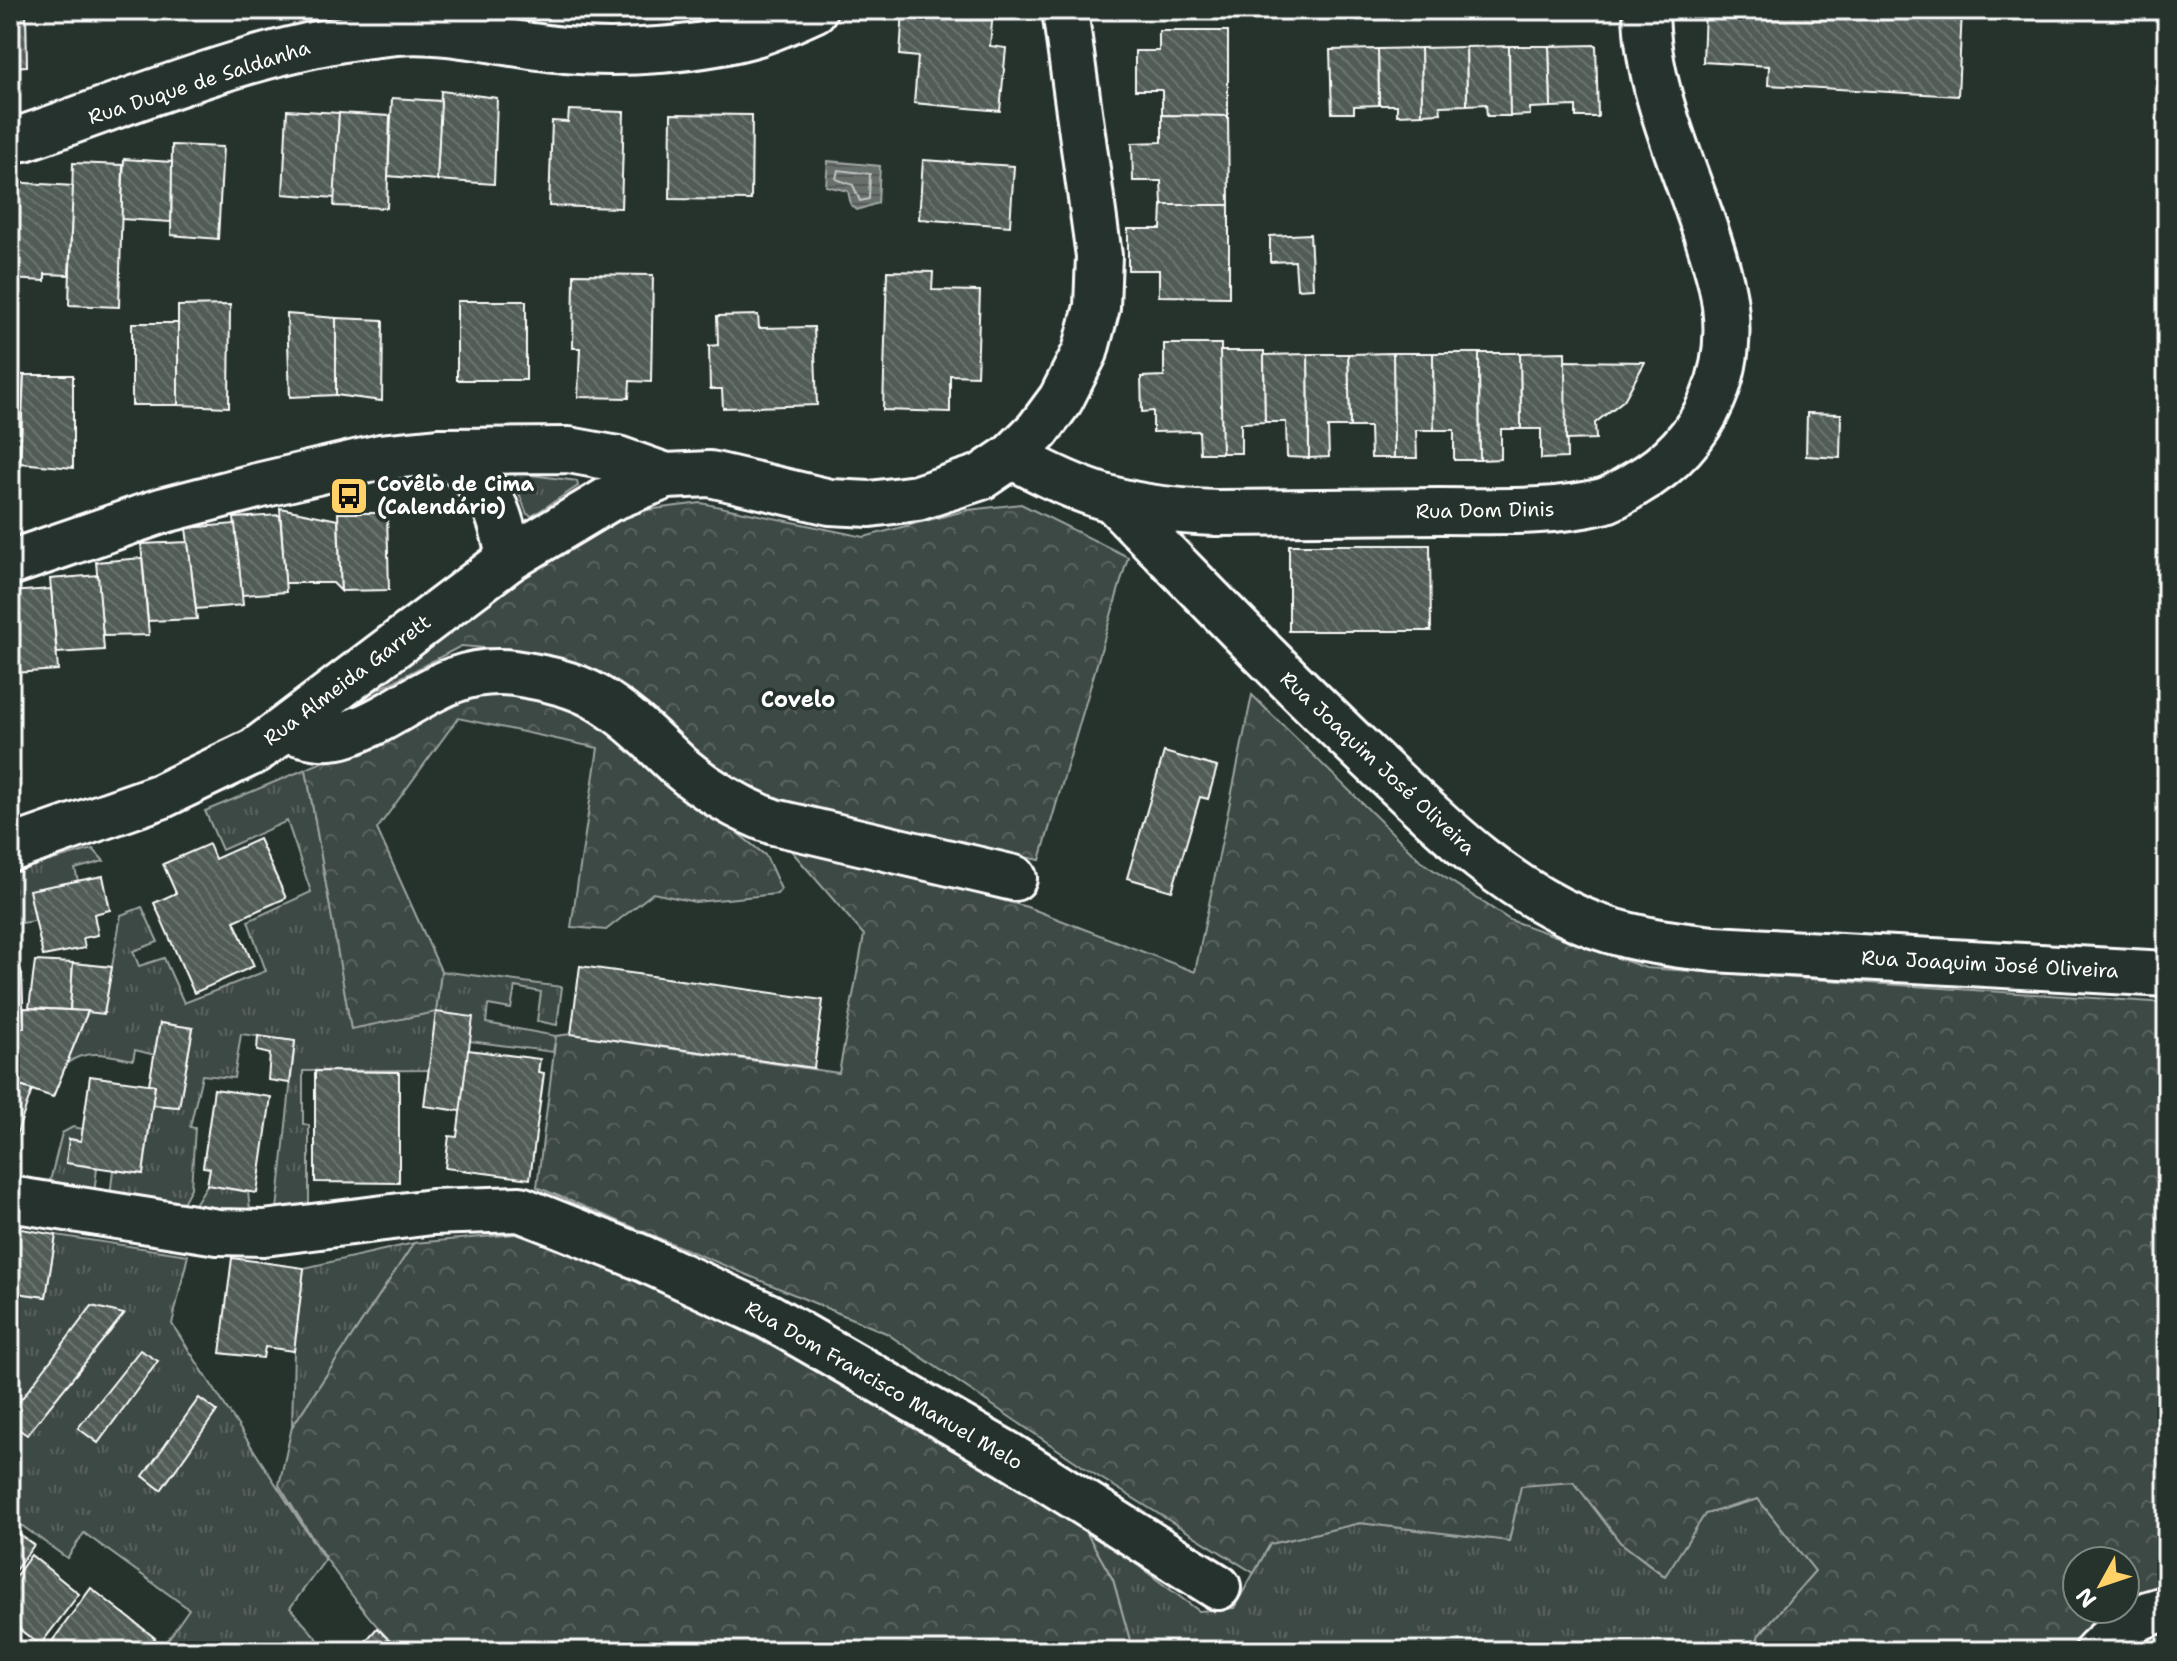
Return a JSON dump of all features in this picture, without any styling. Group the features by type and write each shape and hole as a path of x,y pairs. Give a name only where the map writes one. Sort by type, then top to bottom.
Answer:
{"street":[{"name":"Rua Duque de Saldanha","path":"10,140 24,138 285,50 345,38 401,32 475,37 564,50 618,52 757,33 814,10"},
{"path":"10,563 161,511 257,486 381,457 441,451 569,450 618,459 666,476 710,474 830,502 870,504 949,490 981,477 1012,456 1038,430 1061,399 1085,352 1097,307 1099,256 1065,10"},
{"name":"Rua Dom Dinis","path":"1012,456 1071,486 1116,503 1164,511 1216,513 1546,511 1606,500 1663,467 1683,450 1699,429 1717,386 1725,342 1722,287 1704,223 1668,127 1651,55 1646,10"},
{"path":"441,451 473,471 492,500 504,530 509,559"},
{"name":"Rua Almeida Garrett","path":"10,849 161,796 218,770 286,729 509,559 609,499 666,476"},
{"name":"Rua Joaquim José Oliveira","path":"1116,503 1298,690 1457,841 1516,885 1579,920 1645,941 1714,949 2167,974"},
{"path":"286,729 325,738 346,734 460,677 511,673 556,681 595,696 635,724 713,792 748,812 774,822 1014,878"},
{"name":"Rua Dom Francisco Manuel Melo","path":"10,1199 218,1232 264,1233 432,1212 520,1209 640,1257 768,1316 1007,1454 1218,1587"},
{"path":"2097,1651 2118,1631 2153,1611 2167,1609"}],"green space":[{"path":"516,473 577,481 578,486 532,516 527,514 514,480"},
{"path":"701,503 864,537 968,510 1021,504 1128,557 1040,860 800,813 739,790 612,680 523,651 461,646 364,697 354,693 536,565 638,511"},
{"path":"465,688 547,697 603,724 766,856 781,889 777,894 695,902 653,893 606,930 571,927 598,748 458,718 377,829 441,971 436,1012 351,1029 306,769 371,741"},
{"path":"1252,695 1423,863 1510,920 1646,968 2167,1003 2167,1651 2110,1651 2118,1625 2141,1625 2141,1545 2061,1545 2061,1625 2099,1625 2068,1651 1753,1651 1759,1635 1815,1571 1758,1499 1705,1514 1665,1576 1620,1542 1574,1482 1521,1486 1509,1541 1360,1523 1270,1544 1254,1573 1091,1472 886,1333 537,1187 556,1036 571,1034 839,1073 864,935 782,840 1027,907 1195,972"},
{"path":"306,769 351,1028 436,1012 441,971 562,987 557,1025 537,1021 541,992 515,987 511,1009 488,1005 486,1023 556,1036 553,1052 470,1041 429,1070 303,1071 303,1124 309,1125 309,1204 277,1210 295,1041 241,1034 234,1078 202,1075 190,1127 195,1128 191,1188 180,1208 110,1197 113,1170 143,1174 152,1105 179,1107 193,1028 160,1023 155,1055 135,1050 133,1060 90,1054 66,1064 88,1011 104,1013 121,915 142,907 158,942 133,951 139,966 164,958 184,1003 266,971 248,921 311,892 287,821 222,850 205,811"},
{"path":"93,849 104,861 75,869 78,881 30,890 35,921 13,924 10,872"},
{"path":"73,1127 83,1129 81,1141 70,1139 66,1163 97,1168 94,1194 49,1185 62,1133"},
{"path":"207,1185 248,1192 251,1220 192,1209"},
{"path":"516,1234 638,1277 932,1429 1081,1523 1113,1580 1133,1651 400,1651 350,1592 279,1485 292,1427 414,1243"},
{"path":"56,1235 188,1255 172,1324 325,1560 290,1608 328,1651 160,1651 189,1609 84,1533 67,1558 10,1517 10,1292 46,1297"},
{"path":"414,1243 292,1427 294,1350 304,1268"},
{"path":"1574,1482 1620,1542 1664,1576 1705,1514 1758,1499 1815,1571 1759,1635 1753,1651 1220,1651 1209,1645 1205,1651 1133,1651 1113,1580 1081,1523 1199,1611 1234,1608 1270,1544 1360,1523 1509,1541 1521,1485"}],"water":[{"path":"828,161 880,166 878,203 857,210 851,205 848,191 826,186"}],"building":[{"path":"10,10 26,10 27,66 10,67"},
{"path":"903,10 993,10 990,46 1006,48 1000,111 914,103 918,57 900,55"},
{"path":"1705,10 1962,10 1958,96 1768,85 1769,66 1703,62"},
{"path":"1159,31 1228,31 1228,116 1162,115 1162,90 1135,90 1135,51 1159,51"},
{"path":"1596,45 1598,117 1576,117 1576,106 1551,107 1549,46"},
{"path":"1509,46 1510,116 1487,116 1486,104 1467,105 1466,47"},
{"path":"1509,46 1549,46 1551,107 1530,108 1530,115 1510,116"},
{"path":"1466,47 1467,105 1440,106 1441,113 1422,114 1421,48"},
{"path":"1421,48 1422,114 1397,115 1397,105 1379,105 1378,49"},
{"path":"1378,49 1379,105 1354,106 1354,113 1332,113 1330,50"},
{"path":"441,91 497,98 494,184 437,180"},
{"path":"392,98 441,101 437,180 388,176"},
{"path":"287,110 339,113 335,198 283,194"},
{"path":"569,110 624,112 621,208 549,206 552,121 568,122"},
{"path":"339,113 390,116 387,208 334,206"},
{"path":"671,114 752,115 751,200 670,199"},
{"path":"1162,115 1228,116 1229,205 1162,205 1161,181 1133,181 1132,143 1162,142"},
{"path":"172,145 223,147 218,239 171,235"},
{"path":"124,159 172,162 171,222 121,219"},
{"path":"923,160 1014,166 1010,226 919,219"},
{"path":"73,163 123,165 119,307 69,305"},
{"path":"10,182 73,186 69,275 45,274 45,281 10,279"},
{"path":"1162,205 1229,205 1229,297 1159,296 1159,270 1128,270 1128,229 1161,229"},
{"path":"1310,234 1313,288 1297,289 1295,261 1270,262 1270,236"},
{"path":"887,271 933,272 932,290 980,291 977,376 950,375 950,412 883,410"},
{"path":"574,274 653,275 651,382 630,381 629,398 578,397 580,348 573,348"},
{"path":"457,301 526,301 526,380 457,380"},
{"path":"230,305 229,407 178,405 178,306"},
{"path":"287,314 336,318 336,395 290,397"},
{"path":"758,315 759,328 814,327 817,405 723,408 722,389 710,389 709,346 718,345 717,316"},
{"path":"336,318 383,320 382,401 336,395"},
{"path":"132,323 178,323 178,405 132,405"},
{"path":"1164,344 1221,344 1222,453 1200,453 1199,431 1153,432 1153,411 1142,412 1141,377 1164,376"},
{"path":"1220,351 1264,351 1265,422 1241,423 1241,453 1222,453"},
{"path":"1565,352 1567,458 1541,459 1541,429 1521,429 1520,353"},
{"path":"1393,353 1433,353 1434,430 1416,430 1417,458 1394,458"},
{"path":"1393,353 1394,458 1371,458 1370,427 1350,427 1348,354"},
{"path":"1433,353 1479,353 1480,460 1454,460 1454,430 1434,430"},
{"path":"1479,353 1520,353 1521,429 1501,429 1501,459 1480,460"},
{"path":"1308,354 1348,354 1350,427 1328,427 1329,457 1309,458"},
{"path":"1308,354 1309,458 1287,457 1286,422 1265,422 1264,355"},
{"path":"1565,361 1645,362 1624,400 1595,423 1596,439 1566,440"},
{"path":"10,374 24,375 20,463 10,463"},
{"path":"24,375 73,375 73,468 20,463"},
{"path":"1807,413 1841,414 1840,458 1806,456"},
{"path":"280,508 338,520 341,591 333,583 285,583"},
{"path":"338,513 387,513 389,590 341,591"},
{"path":"280,515 286,592 242,595 234,518"},
{"path":"235,524 243,605 196,609 186,528"},
{"path":"188,542 197,619 148,621 141,544"},
{"path":"1289,545 1430,545 1431,631 1289,631"},
{"path":"142,558 149,635 103,636 96,562"},
{"path":"98,575 104,650 57,653 50,579"},
{"path":"51,589 58,670 14,673 10,592"},
{"path":"1164,752 1217,767 1208,799 1200,797 1172,891 1127,878"},
{"path":"259,839 286,898 234,921 254,966 194,993 154,903 176,893 163,864 209,844 215,859"},
{"path":"103,876 110,910 94,914 98,935 83,938 85,948 43,956 29,890"},
{"path":"10,935 22,974 10,978"},
{"path":"35,961 73,963 70,1010 29,1008"},
{"path":"73,963 112,967 104,1014 70,1010"},
{"path":"580,966 823,1000 814,1068 571,1034"},
{"path":"22,974 24,1028 10,1030 10,978"},
{"path":"24,1008 88,1011 53,1097 11,1083 19,1052 17,1028 24,1028"},
{"path":"436,1012 473,1017 461,1111 424,1106"},
{"path":"160,1023 193,1028 179,1107 152,1105 155,1085 149,1084"},
{"path":"258,1036 295,1041 290,1083 268,1080 270,1054 257,1051"},
{"path":"468,1050 540,1059 538,1072 544,1073 530,1179 445,1168 449,1136 457,1137"},
{"path":"315,1071 399,1072 399,1183 315,1182"},
{"path":"90,1076 155,1085 143,1174 66,1163 69,1139 81,1141"},
{"path":"10,1083 32,1090 10,1153"},
{"path":"214,1089 271,1097 257,1193 207,1185 210,1168 203,1167"},
{"path":"10,1227 56,1235 46,1297 10,1292"},
{"path":"232,1258 304,1268 294,1351 265,1347 263,1358 220,1353"},
{"path":"92,1306 124,1314 27,1435 10,1423 10,1414"},
{"path":"140,1350 158,1361 98,1443 78,1428"},
{"path":"199,1398 217,1411 161,1490 143,1476"},
{"path":"13,1530 34,1545 10,1577 10,1535"},
{"path":"31,1555 79,1594 40,1645 10,1622 10,1584"},
{"path":"91,1588 155,1638 145,1651 45,1651"},
{"path":"377,1628 400,1651 357,1651"}],"place":[{"name":"Covêlo de Cima (Calendário)","path":"349,496"}],"district":[{"name":"Covelo","path":"798,699"}]}
